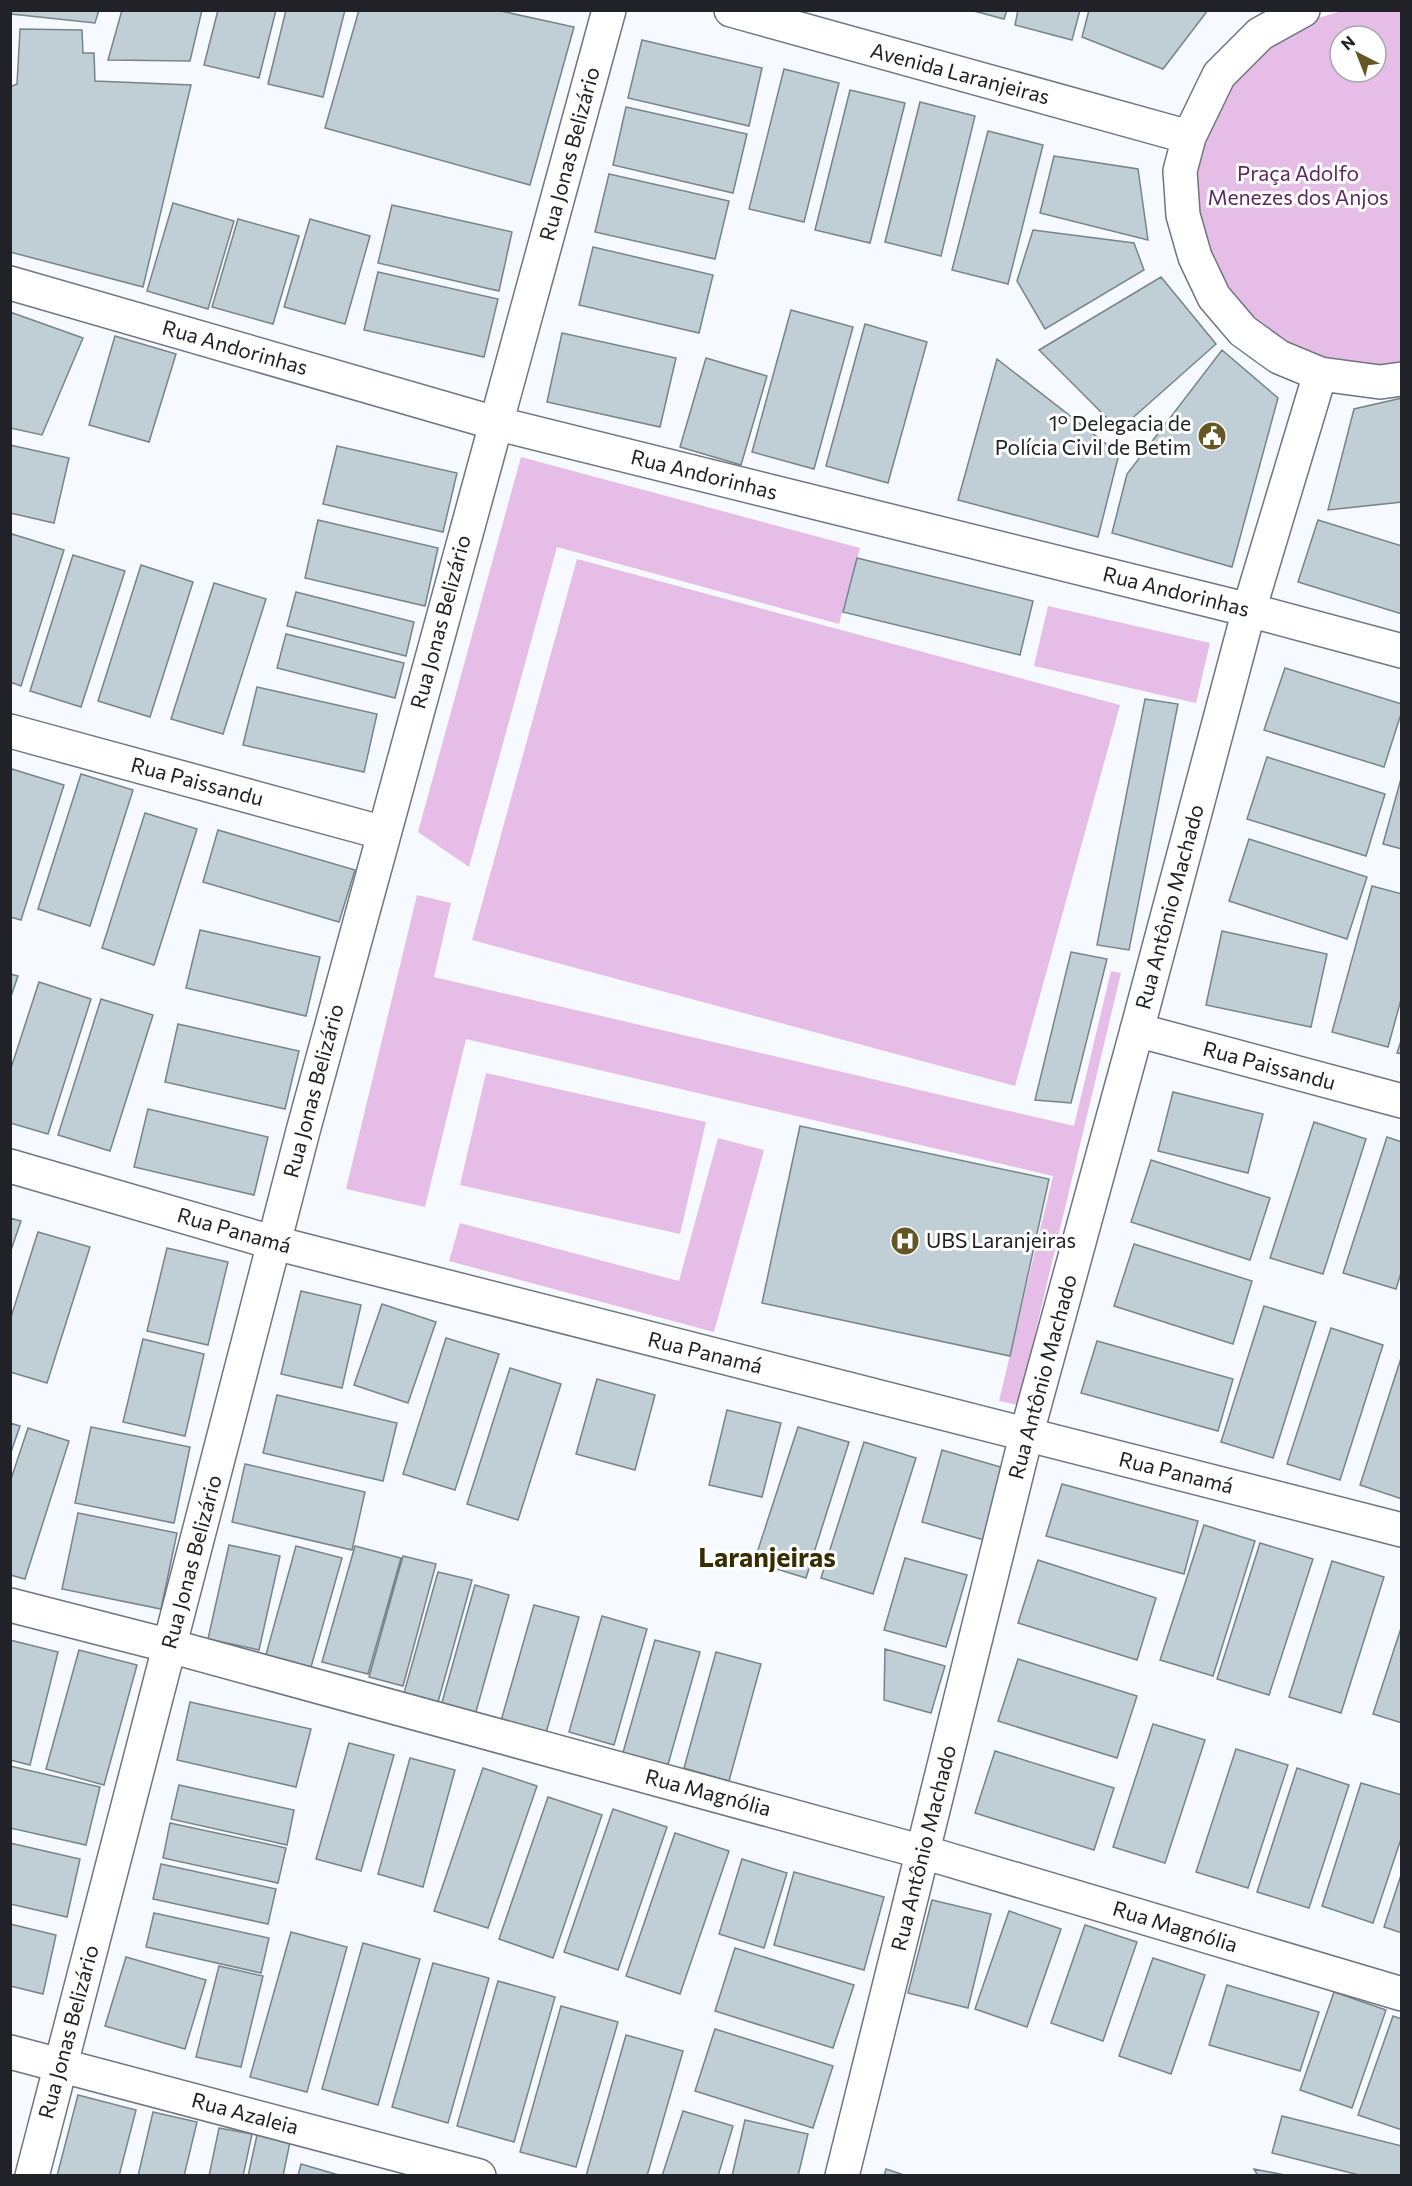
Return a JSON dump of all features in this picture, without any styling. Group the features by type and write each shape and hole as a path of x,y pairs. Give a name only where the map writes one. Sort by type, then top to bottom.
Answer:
{"street":[{"name":"Rua Jonas Belizário","path":"32,2175 306,1119 609,10"},
{"name":"Avenida Laranjeiras","path":"731,10 1189,137"},
{"path":"1303,10 1260,34 1219,75 1189,137 1180,171 1184,215 1195,258 1214,297 1243,331 1279,357 1320,374 1380,382 1401,379"},
{"name":"Rua Andorinhas","path":"10,283 495,423 1249,610 1401,651"},
{"name":"Rua Antônio Machado","path":"842,2175 1026,1436 1249,610 1320,374"},
{"name":"Rua Paissandu","path":"10,731 384,833"},
{"name":"Rua Paissandu","path":"1137,1030 1401,1101"},
{"name":"Rua Panamá","path":"10,1166 275,1243 1401,1530"},
{"name":"Rua Magnólia","path":"10,1605 170,1646 923,1852 1401,1994"},
{"name":"Rua Azaleia","path":"10,2052 479,2175"}],"green space":[{"name":"Praça Adolfo Menezes dos Anjos","path":"1342,11 1401,11 1401,368 1310,360 1260,331 1221,289 1198,237 1193,173 1209,113 1245,60 1297,24"},
{"path":"521,457 860,548 839,624 557,547 469,867 418,832"},
{"path":"577,559 1120,705 1015,1086 472,940"},
{"path":"1048,606 1210,643 1196,703 1034,666"},
{"path":"417,895 451,903 434,977 1074,1126 1111,971 1121,973 1018,1405 999,1401 1053,1176 466,1039 425,1207 346,1189"},
{"path":"486,1073 706,1122 680,1234 460,1185"},
{"path":"718,1138 764,1150 714,1332 449,1261 460,1223 679,1281"}],"building":[{"path":"10,10 99,10 95,23 11,14"},
{"path":"122,10 202,10 190,61 108,60"},
{"path":"218,10 276,10 259,78 204,65"},
{"path":"286,10 345,10 323,97 268,84"},
{"path":"359,10 496,10 574,27 530,185 325,128"},
{"path":"970,10 1007,10 1004,19"},
{"path":"1018,10 1080,10 1072,40 1015,25"},
{"path":"1089,10 1208,10 1163,69 1082,37"},
{"path":"20,29 82,30 83,53 94,53 95,81 191,85 143,287 10,252 10,87 17,84"},
{"path":"642,40 762,68 749,126 628,98"},
{"path":"784,69 839,83 804,222 749,209"},
{"path":"850,90 905,103 870,243 815,230"},
{"path":"920,102 975,116 941,256 885,242"},
{"path":"626,107 747,134 733,193 613,165"},
{"path":"988,131 1043,145 1008,284 952,270"},
{"path":"1054,156 1138,169 1148,240 1040,213"},
{"path":"609,174 729,201 715,259 595,232"},
{"path":"173,203 234,221 208,309 147,291"},
{"path":"392,205 512,232 499,291 378,263"},
{"path":"238,219 299,236 273,324 212,307"},
{"path":"310,219 370,236 345,324 284,307"},
{"path":"1033,230 1134,243 1144,270 1045,329 1017,281"},
{"path":"593,247 713,275 699,333 579,305"},
{"path":"378,272 498,299 484,357 364,330"},
{"path":"1161,277 1216,344 1119,430 1039,350"},
{"path":"791,310 853,327 814,469 752,452"},
{"path":"10,312 83,338 42,435 10,428"},
{"path":"865,324 927,342 888,483 826,466"},
{"path":"562,333 676,358 660,427 547,402"},
{"path":"115,336 176,354 149,442 89,425"},
{"name":"1° Delegacia de Polícia Civil de Betim","path":"1222,350 1278,398 1232,567 1112,533 1127,474"},
{"path":"706,358 767,376 741,465 680,447"},
{"path":"997,359 1119,454 1098,537 958,500"},
{"path":"1402,398 1402,502 1328,510 1354,409"},
{"path":"10,445 69,458 54,523 10,513"},
{"path":"337,446 457,473 443,532 323,504"},
{"path":"318,520 438,548 425,606 305,578"},
{"path":"1318,520 1402,546 1402,614 1298,582"},
{"path":"12,534 64,550 21,686 10,682 10,540"},
{"path":"73,555 125,571 81,707 30,691"},
{"path":"857,558 1033,601 1020,655 843,612"},
{"path":"141,565 193,582 150,717 98,701"},
{"path":"214,583 266,599 223,734 171,719"},
{"path":"296,592 414,622 406,656 287,626"},
{"path":"286,634 404,663 395,698 277,668"},
{"path":"1285,668 1402,704 1402,711 1384,767 1264,730"},
{"path":"257,687 377,714 364,772 243,745"},
{"path":"1145,699 1178,704 1129,950 1097,945"},
{"path":"1267,757 1385,794 1366,856 1247,819"},
{"path":"12,769 64,785 21,920 10,917 10,775"},
{"path":"81,774 133,790 90,926 38,909"},
{"path":"1402,775 1402,849 1383,844"},
{"path":"145,813 197,829 154,965 102,948"},
{"path":"218,830 355,870 339,922 203,882"},
{"path":"1249,839 1367,877 1347,939 1229,901"},
{"path":"1372,886 1402,894 1402,996 1388,1047 1332,1032"},
{"path":"200,930 320,957 306,1016 186,988"},
{"path":"1222,931 1327,954 1311,1027 1206,1005"},
{"path":"1071,952 1107,959 1071,1103 1035,1100"},
{"path":"10,974 18,976 10,999"},
{"path":"39,982 91,999 48,1134 10,1123 10,1071"},
{"path":"101,999 153,1015 110,1151 58,1135"},
{"path":"178,1024 299,1051 285,1109 165,1082"},
{"path":"1402,1038 1402,1054 1397,1053"},
{"path":"1173,1092 1263,1114 1248,1173 1158,1151"},
{"path":"148,1109 268,1137 254,1195 134,1167"},
{"path":"1314,1122 1366,1139 1323,1274 1270,1258"},
{"name":"UBS Laranjeiras","path":"800,1126 1049,1179 1010,1356 762,1303"},
{"path":"1387,1137 1402,1142 1402,1270 1396,1289 1343,1273"},
{"path":"1151,1160 1270,1198 1250,1260 1131,1222"},
{"path":"10,1218 21,1221 10,1253"},
{"path":"38,1232 90,1247 47,1383 10,1372 10,1320"},
{"path":"1134,1244 1252,1281 1233,1344 1114,1306"},
{"path":"167,1248 228,1262 208,1345 147,1331"},
{"path":"301,1291 361,1305 342,1388 281,1374"},
{"path":"382,1304 436,1322 408,1403 354,1385"},
{"path":"1264,1306 1316,1322 1273,1458 1221,1442"},
{"path":"1331,1328 1383,1345 1340,1480 1287,1464"},
{"path":"446,1338 499,1354 455,1490 403,1474"},
{"path":"143,1339 204,1354 185,1436 123,1422"},
{"path":"1097,1341 1233,1379 1218,1431 1081,1393"},
{"path":"1402,1355 1402,1499 1360,1485"},
{"path":"510,1368 561,1384 518,1520 467,1504"},
{"path":"597,1379 655,1395 635,1470 576,1454"},
{"path":"277,1395 397,1423 383,1481 263,1453"},
{"path":"727,1410 781,1423 762,1497 709,1485"},
{"path":"10,1423 20,1426 10,1455"},
{"path":"91,1427 190,1447 174,1523 75,1503"},
{"path":"798,1427 849,1442 806,1578 754,1562"},
{"path":"28,1428 69,1441 25,1579 10,1575 10,1482"},
{"path":"864,1442 916,1458 873,1594 821,1578"},
{"path":"942,1450 1004,1468 984,1540 922,1522"},
{"path":"245,1464 365,1492 352,1550 232,1522"},
{"path":"1062,1484 1198,1521 1184,1574 1046,1536"},
{"path":"78,1513 177,1533 161,1609 62,1589"},
{"path":"1204,1525 1255,1541 1213,1676 1160,1660"},
{"path":"1260,1543 1313,1559 1269,1695 1217,1679"},
{"path":"229,1545 280,1556 259,1650 208,1639"},
{"path":"296,1546 342,1558 309,1674 264,1662"},
{"path":"355,1546 401,1558 368,1674 322,1662"},
{"path":"403,1556 436,1564 403,1686 369,1677"},
{"path":"905,1558 967,1575 946,1647 884,1630"},
{"path":"1038,1560 1156,1598 1137,1660 1018,1623"},
{"path":"1332,1561 1384,1577 1341,1713 1289,1697"},
{"path":"438,1572 472,1580 438,1702 404,1693"},
{"path":"475,1585 509,1595 475,1715 441,1706"},
{"path":"534,1605 579,1617 546,1733 501,1721"},
{"path":"602,1616 647,1629 614,1745 569,1732"},
{"path":"1402,1625 1402,1723 1373,1714"},
{"path":"10,1640 58,1652 30,1765 10,1760"},
{"path":"655,1640 700,1652 667,1768 622,1756"},
{"path":"885,1649 945,1666 931,1713 884,1700"},
{"path":"79,1650 137,1665 104,1785 46,1769"},
{"path":"716,1652 761,1664 729,1781 684,1768"},
{"path":"1018,1659 1137,1696 1117,1758 998,1721"},
{"path":"190,1702 311,1729 296,1787 177,1760"},
{"path":"1153,1724 1205,1740 1165,1863 1113,1847"},
{"path":"349,1743 394,1755 361,1871 316,1859"},
{"path":"1236,1749 1288,1765 1248,1888 1196,1872"},
{"path":"995,1751 1114,1788 1094,1850 975,1813"},
{"path":"410,1758 455,1770 423,1887 378,1874"},
{"path":"10,1766 100,1787 86,1845 10,1828"},
{"path":"483,1768 537,1786 488,1928 434,1911"},
{"path":"1297,1768 1349,1785 1309,1908 1257,1892"},
{"path":"1361,1783 1402,1795 1402,1836 1373,1923 1322,1906"},
{"path":"179,1785 294,1810 287,1845 171,1819"},
{"path":"548,1797 602,1815 553,1958 499,1939"},
{"path":"613,1809 667,1827 618,1970 564,1952"},
{"path":"170,1823 286,1848 278,1883 163,1858"},
{"path":"675,1833 729,1851 680,1994 626,1976"},
{"path":"10,1843 80,1859 67,1917 10,1904"},
{"path":"742,1859 787,1873 764,1948 719,1934"},
{"path":"161,1864 276,1889 268,1924 153,1899"},
{"path":"794,1872 884,1897 864,1970 774,1945"},
{"path":"1402,1872 1402,1933 1384,1927"},
{"path":"932,1900 991,1914 968,2008 908,1993"},
{"path":"1009,1911 1061,1929 1027,2027 975,2009"},
{"path":"154,1913 269,1938 261,1973 146,1947"},
{"path":"10,1924 56,1935 43,1994 10,1986"},
{"path":"1085,1925 1137,1942 1103,2041 1051,2023"},
{"path":"291,1932 347,1947 307,2092 250,2077"},
{"path":"363,1943 420,1959 378,2105 322,2089"},
{"path":"735,1948 854,1985 833,2048 715,2011"},
{"path":"126,1957 206,1980 185,2049 105,2026"},
{"path":"1153,1958 1205,1975 1171,2074 1119,2056"},
{"path":"433,1963 489,1978 448,2123 392,2107"},
{"path":"219,1966 263,1976 241,2067 196,2057"},
{"path":"498,1981 555,1997 514,2142 457,2126"},
{"path":"1227,1985 1319,2012 1300,2071 1209,2045"},
{"path":"1334,1992 1386,2010 1352,2108 1300,2090"},
{"path":"561,2006 618,2022 576,2167 520,2152"},
{"path":"1393,2016 1402,2019 1402,2130 1358,2115"},
{"path":"715,2029 833,2066 813,2128 695,2091"},
{"path":"626,2035 683,2051 647,2176 586,2176"},
{"path":"78,2095 136,2110 119,2176 57,2176"},
{"path":"683,2111 733,2126 718,2176 662,2176"},
{"path":"153,2112 197,2122 184,2176 138,2176"},
{"path":"1282,2116 1402,2146 1402,2176 1363,2176 1272,2153"},
{"path":"745,2120 808,2134 798,2176 732,2176"},
{"path":"219,2128 252,2134 243,2176 209,2176"},
{"path":"257,2135 290,2142 283,2176 248,2176"},
{"path":"301,2164 342,2176 298,2176"},
{"path":"886,2169 907,2176 884,2176"},
{"path":"1254,2169 1290,2176 1258,2176"}],"place":[{"name":"1° Delegacia de Polícia Civil de Betim","path":"1212,436"},
{"name":"UBS Laranjeiras","path":"905,1241"}],"district":[{"name":"Laranjeiras","path":"767,1558"}]}
